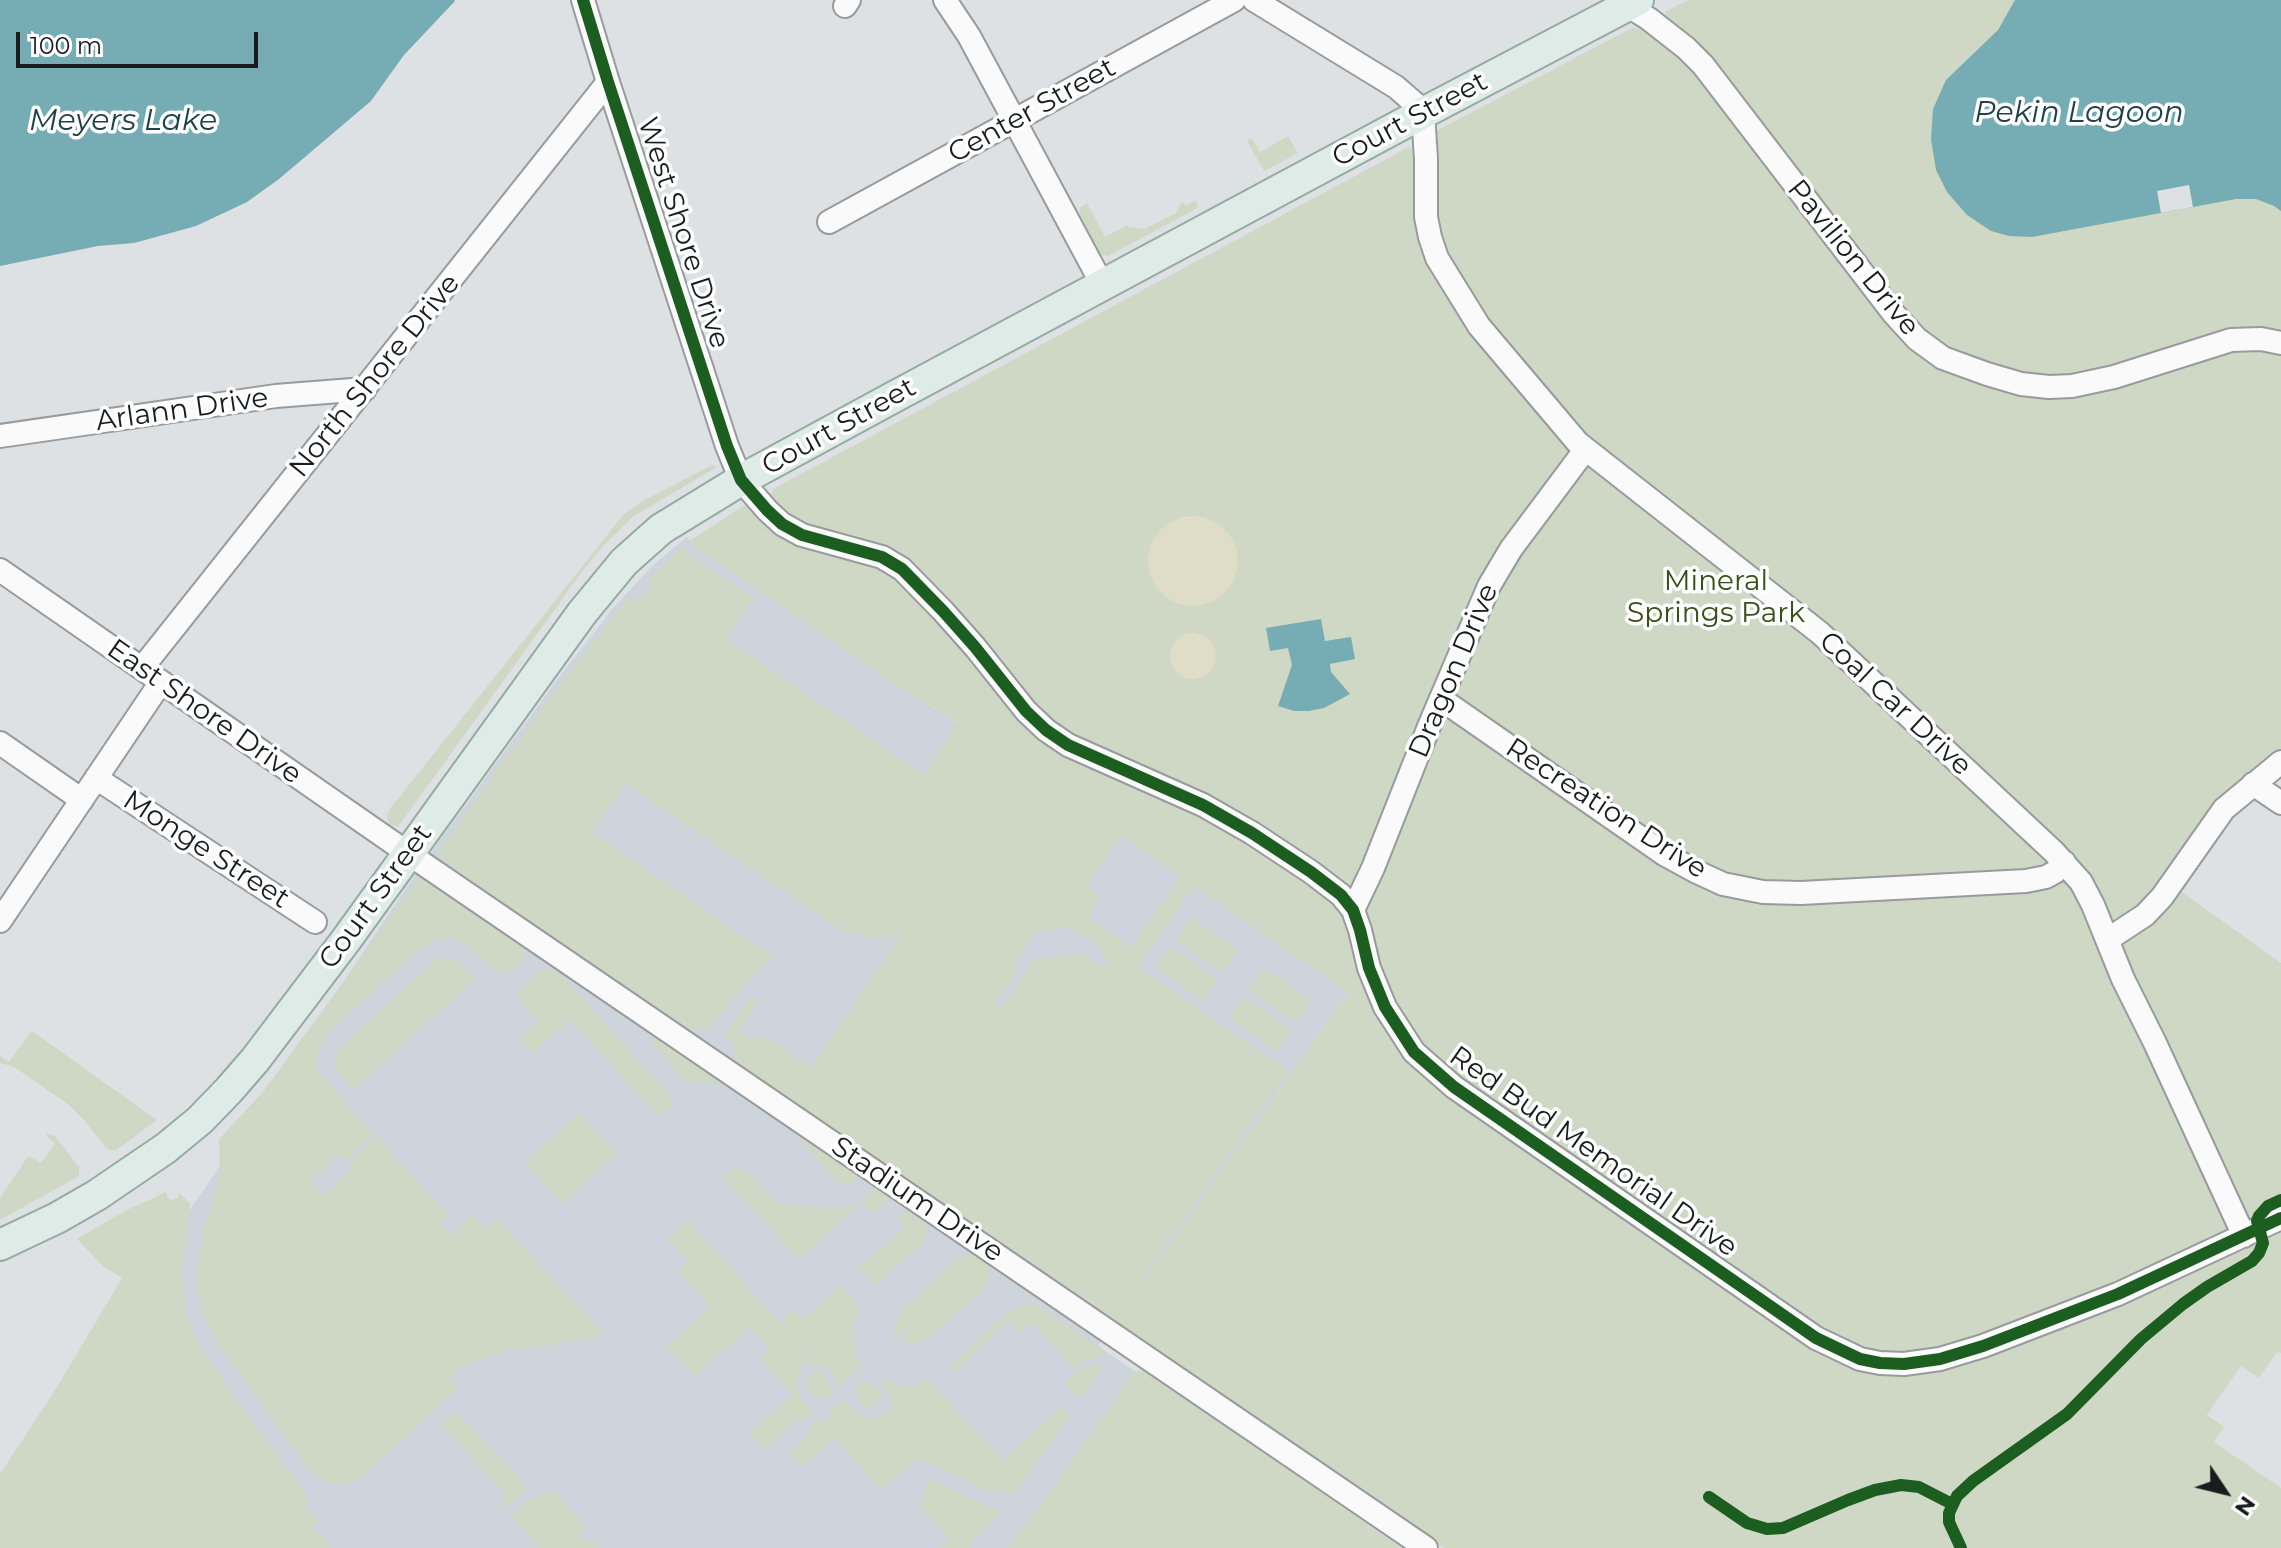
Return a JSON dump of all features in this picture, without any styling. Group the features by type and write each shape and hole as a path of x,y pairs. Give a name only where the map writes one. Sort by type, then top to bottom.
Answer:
{"main road":[{"name":"Court Street","path":"0,1245 97,1195 166,1148 200,1120 229,1090 346,940 582,613 624,562 661,529 741,480 1628,2"}],"street":[{"name":"West Shore Drive","path":"583,0 727,446 741,480"},
{"path":"945,0 969,36 1102,284"},
{"name":"Center Street","path":"829,222 1234,0"},
{"path":"1254,0 1396,87 1423,113"},
{"name":"Pavilion Drive","path":"1628,2 1703,65 1894,314 1917,339 1943,358 2021,384 2072,386 2114,377 2231,340 2261,339 2281,343"},
{"name":"North Shore Drive","path":"142,668 608,82"},
{"name":"Coal Car Drive","path":"1423,113 1426,217 1430,237 1437,258 1479,326 1585,450 1813,627 2064,862 2087,891 2244,1236"},
{"name":"Arlann Drive","path":"0,436 276,396 365,389"},
{"name":"Dragon Drive","path":"1353,910 1489,586 1503,560 1585,450"},
{"name":"Red Bud Memorial Drive","path":"741,480 782,524 802,535 882,557 902,569 951,620 1026,711 1046,730 1068,745 1203,805 1252,833 1341,895 1353,910 1369,968 1385,1007 1414,1052 1432,1069 1507,1125 1816,1338 1860,1359 1880,1363 1904,1364 1960,1354 2077,1311 2281,1218"},
{"name":"East Shore Drive","path":"0,570 409,853"},
{"path":"2,915 161,682"},
{"name":"Recreation Drive","path":"1441,699 1664,854 1697,872 1735,887 1763,892 1825,892 2026,881 2046,877 2064,862"},
{"name":"Monge Street","path":"0,743 82,800"},
{"path":"2107,940 2145,915 2162,897 2224,809 2281,762"},
{"name":"Monge Street","path":"96,778 315,922"},
{"path":"2253,784 2281,803"},
{"name":"Stadium Drive","path":"409,853 1426,1548"}],"shaded area":[{"path":"687,537 1349,991 1098,1346 1394,1548 0,1548 7,1475 201,1194 421,866 614,607 653,565"}],"green space":[{"name":"Mineral Springs Park","path":"1688,0 2281,0 2281,761 2172,885 2281,963 2281,1353 2277,1352 2259,1378 2241,1366 2207,1415 2224,1427 2214,1442 2281,1488 2281,1548 1444,1548 735,1061 738,1056 733,1051 735,1044 726,1038 726,1032 750,998 754,997 759,998 738,1031 752,1039 765,1037 811,1068 900,936 871,938 843,931 625,784 592,832 774,958 750,978 708,1031 695,1029 691,1032 442,860 437,853 556,690 629,597 639,602 650,587 646,581 681,549 754,598 726,639 924,775 957,723 932,706 930,708 688,542 773,489 1409,147 1414,150 1436,138 1436,131 1632,28 1641,29 1666,15 1666,11","holes":["1121,836 1180,876 1132,947 1088,918 1101,897 1086,886","1194,886 1348,993 1145,1278 1143,1276 1288,1071 1138,967","1070,927 1100,947 1107,963 1103,968 1083,954 1034,960 1000,1009 993,1005 1019,970 1015,962 1036,932"]},
{"path":"1288,136 1298,153 1264,171 1247,141 1252,138 1260,152"},
{"path":"1196,200 1198,206 1194,210 1108,256 1098,250 1079,212 1087,203 1105,237 1128,225 1145,229 1176,213 1182,202 1186,206"},
{"path":"712,465 717,467 634,516 605,544 398,827 389,825 387,816 390,809 623,515 641,502"},
{"path":"419,878 519,942 524,951 522,961 511,971 496,972 467,945 453,939 438,939 419,950 331,1030 319,1048 318,1071 373,1134 346,1160 340,1154 310,1183 323,1196 353,1168 349,1162 376,1137 448,1214 440,1222 452,1235 473,1216 485,1230 497,1219 602,1332 597,1338 508,1351 463,1366 448,1378 458,1388 360,1479 338,1485 324,1481 308,1468 221,1349 201,1309 198,1268 220,1170 219,1139 263,1092"},
{"path":"1191,918 1238,950 1223,973 1176,940"},
{"path":"1171,947 1218,980 1203,1001 1156,968"},
{"path":"444,957 460,962 476,979 353,1090 336,1068 335,1061 341,1047 434,961"},
{"path":"550,968 556,970 671,1097 672,1105 659,1117 570,1020 532,1054 520,1039 539,1022 518,999 518,993 538,972"},
{"path":"1264,968 1311,1001 1296,1023 1249,990"},
{"path":"1244,997 1291,1030 1276,1051 1229,1018"},
{"path":"31,1031 157,1120 115,1151 106,1148 68,1104 14,1067 0,1063 0,1056 9,1062"},
{"path":"656,1036 719,1082 685,1082 652,1042"},
{"path":"579,1112 617,1154 562,1204 525,1163"},
{"path":"47,1133 55,1136 79,1167 79,1176 0,1220 0,1198 27,1158 41,1163 55,1143 47,1137"},
{"path":"799,1133 858,1175 849,1184 840,1184 797,1137"},
{"path":"739,1168 750,1174 774,1201 783,1205 851,1206 877,1187 889,1196 872,1213 862,1202 799,1259 723,1178"},
{"path":"166,1192 168,1199 179,1197 178,1192 190,1203 182,1271 184,1303 192,1331 239,1404 307,1496 305,1507 319,1521 313,1527 332,1548 0,1548 0,1474 59,1384 122,1278 104,1267 77,1239"},
{"path":"908,1209 923,1218 927,1226 924,1242 875,1286 859,1268 905,1227 897,1217"},
{"path":"688,1221 785,1328 787,1326 782,1320 794,1309 804,1319 841,1285 859,1305 853,1330 857,1349 854,1351 860,1366 836,1387 835,1377 830,1371 821,1366 808,1365 806,1349 807,1361 798,1373 796,1385 799,1395 813,1413 805,1420 797,1420 764,1450 749,1434 793,1394 760,1358 770,1349 750,1327 694,1376 667,1346 710,1307 678,1271 688,1261 668,1239"},
{"path":"965,1255 978,1257 987,1263 990,1277 985,1289 927,1339 912,1345 901,1341 909,1331 905,1329 896,1337 894,1334 894,1324 901,1311 956,1259"},
{"path":"1027,1304 1037,1305 1104,1351 1100,1357 1086,1360 1073,1368 1032,1323 1019,1334 1009,1321 954,1371 952,1369 951,1364 1009,1311"},
{"path":"1099,1362 1101,1370 1083,1397 1074,1394 1065,1385 1079,1368"},
{"path":"1140,1370 1402,1548 1007,1548 1132,1374"},
{"path":"818,1371 824,1372 832,1393 826,1399 811,1394 806,1386 808,1376"},
{"path":"886,1380 898,1386 932,1384 1003,1460 1061,1406 1069,1416 1018,1490 1010,1494 998,1489 995,1494 918,1458 881,1490 834,1438 802,1467 789,1452 809,1434 810,1426 818,1418 823,1423 841,1400 860,1416 873,1418 882,1415 891,1401 881,1383"},
{"path":"861,1381 880,1390 881,1399 874,1408 864,1407 858,1400 855,1387"},
{"path":"456,1411 522,1480 526,1491 504,1509 502,1491 441,1425"},
{"path":"927,1478 1000,1512 968,1548 941,1548 950,1539 918,1504 923,1497"},
{"path":"554,1491 586,1526 579,1533 588,1543 592,1539 600,1548 539,1548 511,1516 531,1498"}],"sand":[{"path":"1193,516 1218,524 1230,536 1238,561 1230,586 1218,598 1193,606 1168,598 1156,586 1148,561 1156,536 1168,524"},
{"path":"1193,633 1210,639 1216,656 1210,673 1193,679 1176,673 1170,656 1176,639"}],"water":[{"name":"Meyers Lake","path":"0,0 455,1 404,55 371,101 247,202 196,226 134,243 98,246 0,266"},
{"name":"Pekin Lagoon","path":"2015,0 2281,0 2281,211 2256,199 2236,199 2032,237 1991,231 1967,215 1947,192 1936,170 1931,139 1933,109 1946,80 1998,30"},
{"path":"1321,619 1325,641 1351,637 1355,659 1330,664 1331,672 1350,694 1324,708 1309,711 1278,706 1292,665 1288,648 1270,651 1266,628"}],"pier":[{"path":"2189,185 2193,207 2161,213 2157,191"}],"cycle path":[{"path":"583,0 727,446 741,480 782,524 802,535 882,557 902,569 943,611 1026,711 1046,730 1068,745 1203,805 1252,833 1341,895 1353,910 1369,968 1385,1007 1414,1052 1454,1087 1816,1338 1860,1359 1880,1363 1904,1364 1940,1359 1983,1346 2118,1294 2281,1218"},
{"path":"1961,1548 1949,1522 1949,1513 1957,1496 1973,1481 2067,1414 2141,1339 2183,1304 2252,1261 2263,1243 2257,1221 2259,1216 2268,1206 2281,1200"},
{"path":"1709,1497 1747,1523 1767,1529 1783,1528 1875,1490 1901,1485 1919,1487 1952,1504"}]}
